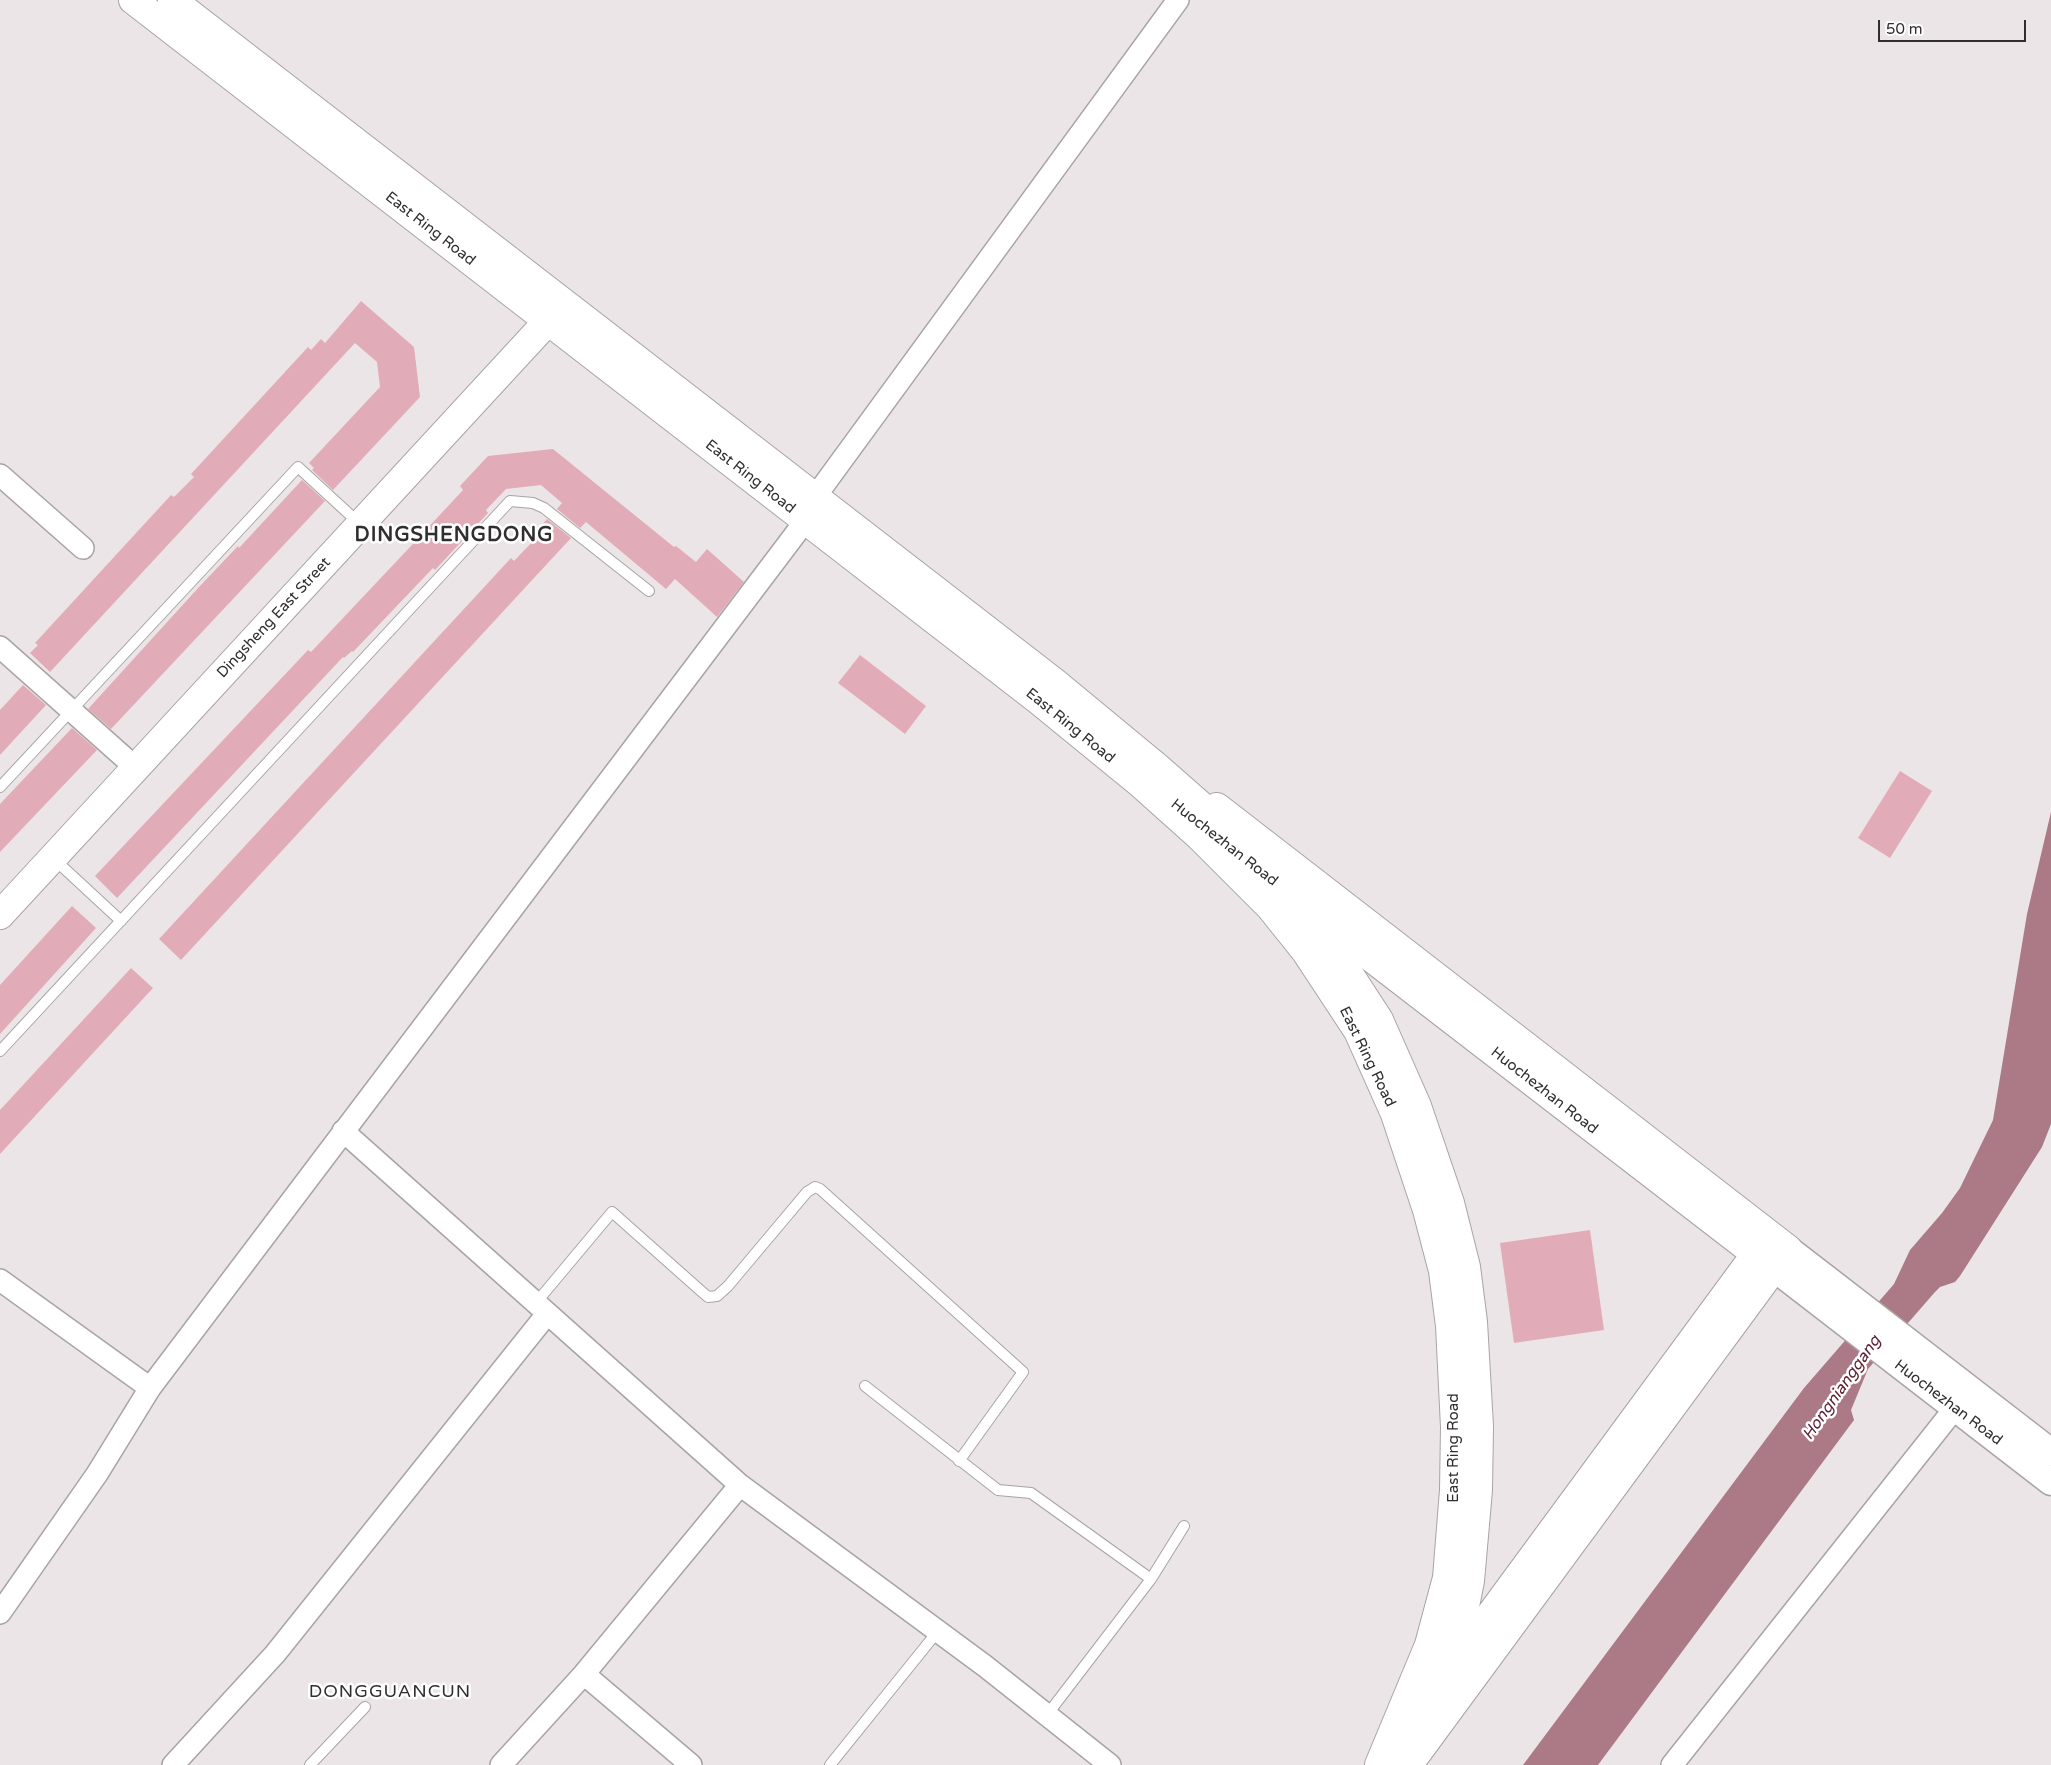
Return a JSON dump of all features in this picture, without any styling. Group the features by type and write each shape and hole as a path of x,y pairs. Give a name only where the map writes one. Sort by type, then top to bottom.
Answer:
{"main road":[{"name":"East Ring Road","path":"133,0 548,321 810,508"},
{"name":"East Ring Road","path":"172,0 810,508 1046,690 1142,785 1199,836 1270,907 1306,952 1358,1031 1395,1114 1427,1210 1443,1271 1451,1343 1455,1427 1453,1521 1447,1578 1437,1622 1412,1690 1379,1765"},
{"name":"Dingsheng East Street","path":"0,915 548,321"},
{"name":"Huochezhan Road","path":"1046,690 1291,896 1772,1252"},
{"name":"Huochezhan Road","path":"1046,690 1772,1252"},
{"name":"East Ring Road","path":"1291,896 1330,945 1379,1020 1417,1106 1450,1203 1466,1267 1477,1368 1479,1426 1476,1522 1466,1606 1441,1682 1406,1765"},
{"path":"1379,1765 1772,1252"},
{"path":"1406,1765 1772,1252"}],"street":[{"path":"0,1613 96,1474 150,1388 810,508 1178,0"},
{"path":"0,475 82,548"},
{"path":"1,650 136,768"},
{"path":"343,1131 740,1485 938,1631 1110,1765"},
{"name":"Huochezhan Road","path":"1772,1252 1899,1350 2051,1452"},
{"path":"0,1280 150,1388"},
{"path":"173,1765 275,1654 541,1309"},
{"name":"Huochezhan Road","path":"1899,1350 1955,1408 2051,1482"},
{"path":"1672,1765 1955,1408"},
{"path":"501,1765 584,1674 740,1485"},
{"path":"584,1674 691,1765"}],"lane":[{"path":"0,787 298,467 360,524"},
{"path":"0,1051 510,501 532,503 544,508 649,591"},
{"path":"53,858 121,921"},
{"path":"541,1309 612,1212 701,1291 708,1296 718,1296 807,1192 815,1188 820,1189 1022,1372 959,1461"},
{"path":"865,1386 998,1490 1031,1494 1151,1579"},
{"path":"1047,1715 1151,1579 1184,1526"},
{"path":"830,1765 938,1631"},
{"path":"310,1765 365,1706"}],"water":[{"name":"Hongnianggang","path":"2051,812 2051,1124 2042,1147 1960,1276 1955,1282 1940,1287 1935,1292 1868,1369 1851,1410 1854,1420 1598,1765 1523,1765 1804,1388 1894,1284 1910,1250 1942,1213 1960,1188 1993,1120 2027,914"}],"building":[{"path":"361,301 414,347 420,397 333,490 312,470 314,468 309,463 380,387 377,362 355,343 50,672 30,653 38,645 35,643 171,495 174,497 194,477 191,474 308,347 311,350 321,339 325,343"},
{"path":"553,449 674,547 676,546 696,562 707,549 744,582 717,617 675,579 666,589 586,522 580,528 557,509 562,503 541,485 506,489 486,510 488,513 435,570 433,568 353,652 343,657 117,898 95,876 308,650 311,652 410,547 463,490 460,486 488,456"},
{"path":"302,480 325,501 111,729 88,709 199,587 238,546 239,548"},
{"path":"547,519 571,538 181,960 159,939 511,558 514,561 535,539 532,536"},
{"path":"860,655 926,706 905,734 838,683"},
{"path":"23,685 46,705 0,755 0,710"},
{"path":"72,728 97,750 0,852 0,804"},
{"path":"1900,771 1932,791 1890,858 1858,838"},
{"path":"72,906 96,928 0,1034 0,985"},
{"path":"131,968 153,988 0,1154 0,1110"},
{"path":"1590,1230 1604,1330 1514,1343 1500,1243"}],"district":[{"name":"DINGSHENGDONG","path":"454,536"},
{"name":"DONGGUANCUN","path":"390,1692"}]}
